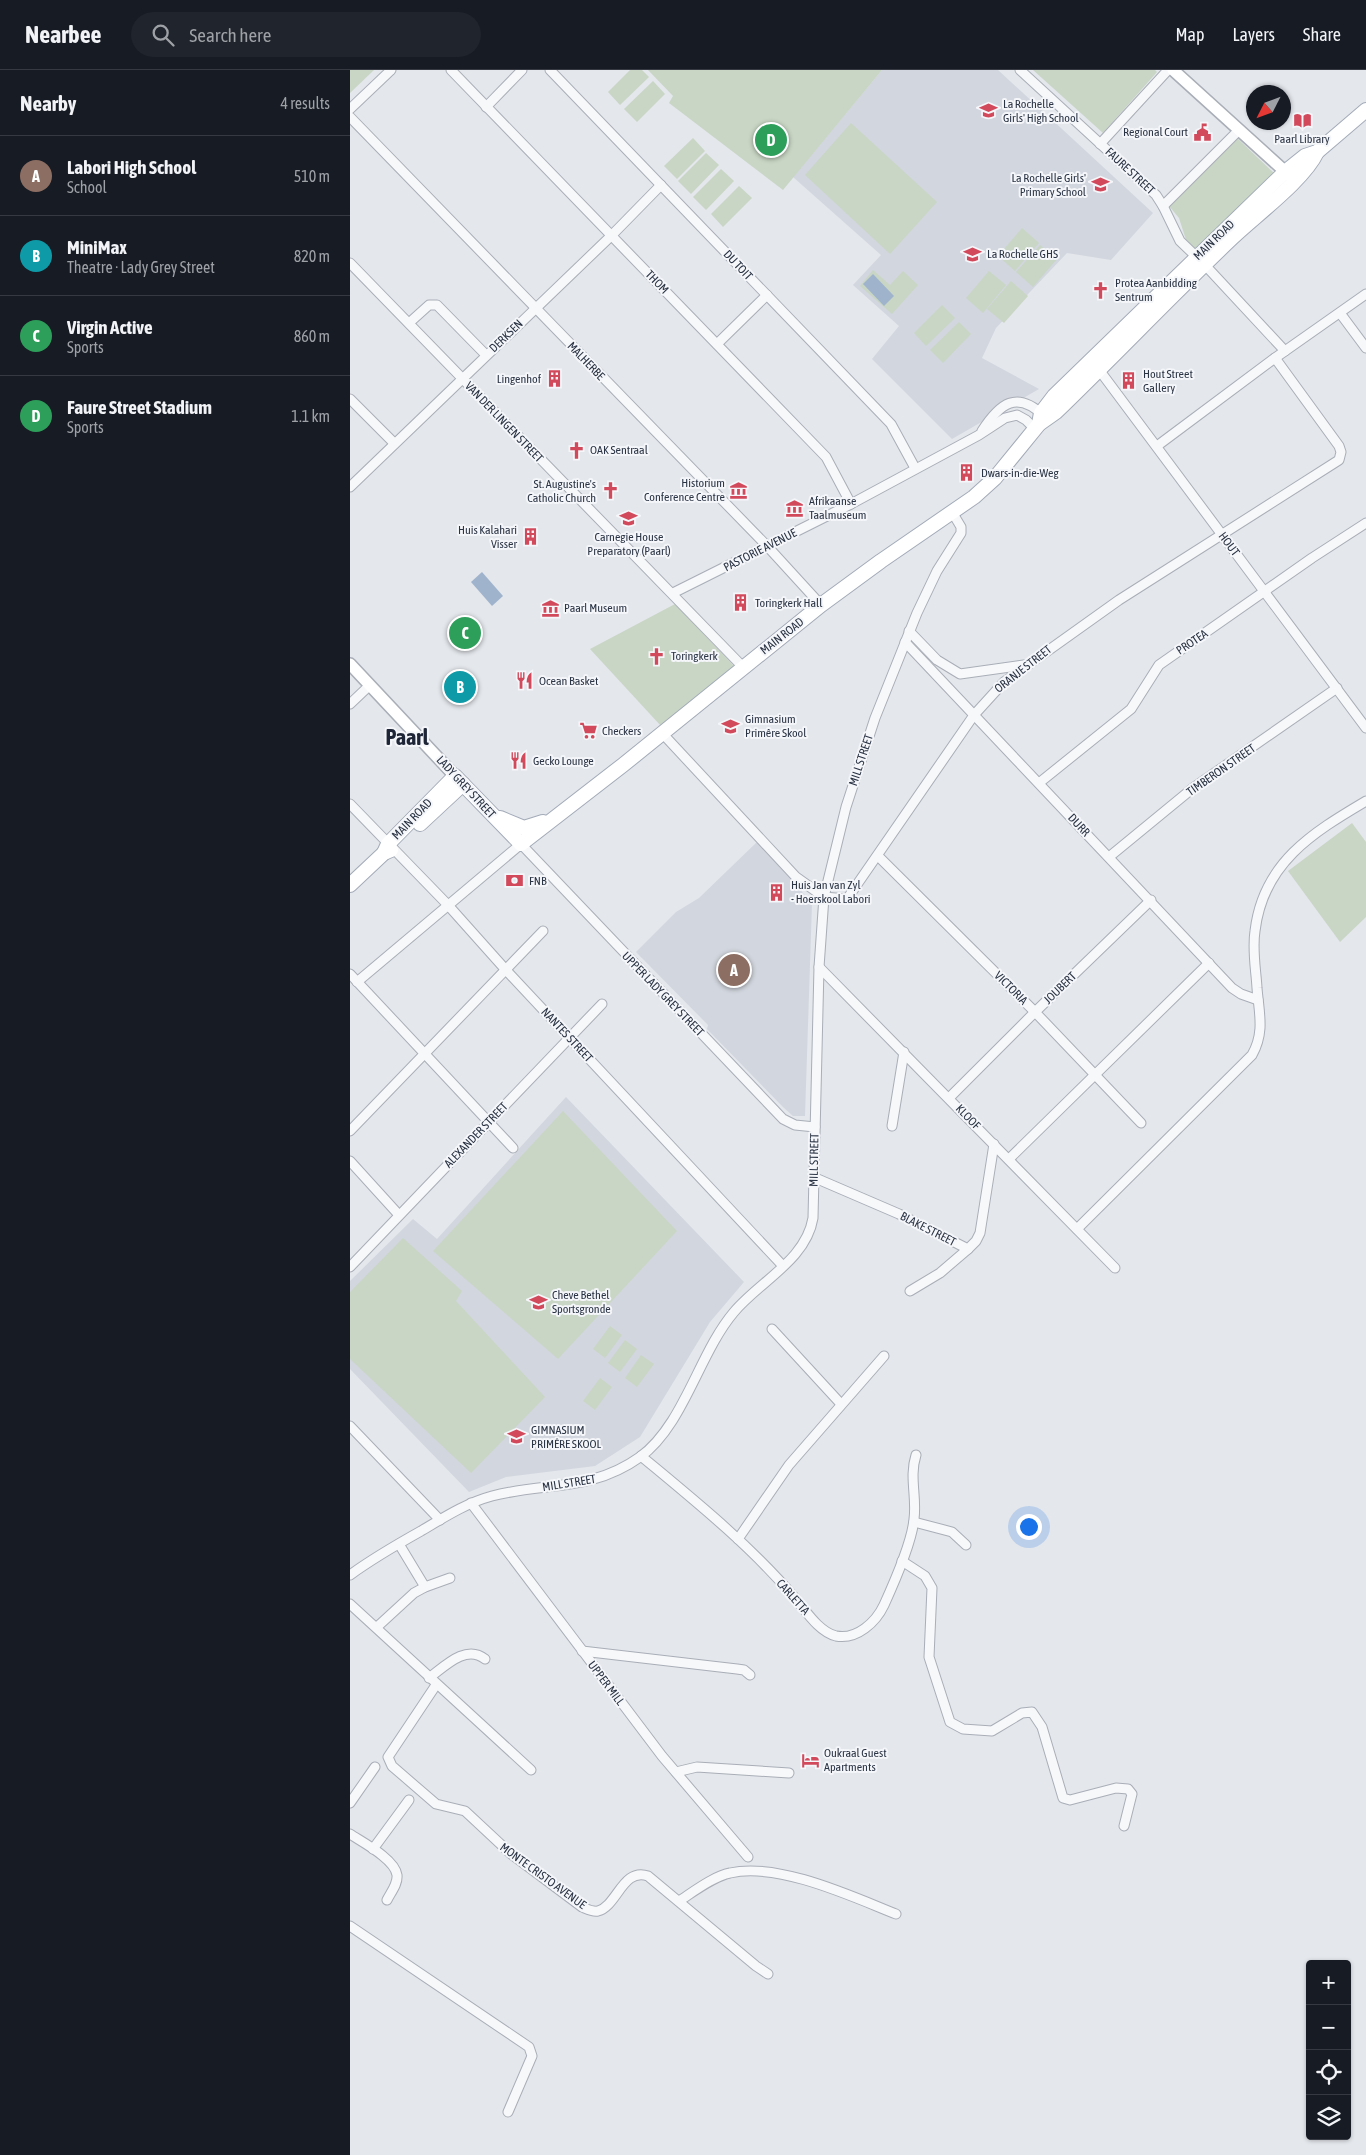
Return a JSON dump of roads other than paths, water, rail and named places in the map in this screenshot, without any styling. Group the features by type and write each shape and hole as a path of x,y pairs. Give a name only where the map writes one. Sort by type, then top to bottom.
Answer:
{"main road":[{"path":"1173,70 1290,176"},
{"name":"MAIN ROAD","path":"521,844 821,605 983,490 1041,421 1054,396 1095,365 1201,260 1290,176 1305,156 1317,152 1366,110"},
{"name":"LADY GREY STREET","path":"350,664 521,844"},
{"name":"MAIN ROAD","path":"351,883 459,780"},
{"path":"489,811 510,823 524,828 537,825 556,816"}],"street":[{"path":"350,109 391,70"},
{"name":"THOM","path":"451,70 826,457 851,504"},
{"path":"486,107 522,70"},
{"name":"DU TOIT","path":"550,70 891,424 915,468"},
{"name":"FAURE STREET","path":"1020,70 1156,195 1180,241 1201,260 1285,351"},
{"path":"1100,144 1168,70"},
{"name":"MALHERBE","path":"350,117 534,308 768,546 821,605"},
{"path":"1163,206 1239,130"},
{"name":"DERKSEN","path":"350,487 534,308 612,236 662,185"},
{"name":"VAN DER LINGEN STREET","path":"350,263 743,667"},
{"path":"1157,446 1275,358 1366,294"},
{"path":"717,344 767,295"},
{"path":"409,322 429,305 437,305 486,355"},
{"path":"1340,313 1366,348"},
{"name":"ORANJE STREET","path":"824,897 847,899 974,715 1004,682 1026,664 1221,534 1335,463 1342,452 1275,358"},
{"name":"HOUT","path":"1095,365 1366,728"},
{"path":"350,399 394,443"},
{"name":"PASTORIE AVENUE","path":"979,435 993,416 1016,401 1028,403 1041,421"},
{"name":"PASTORIE AVENUE","path":"673,593 851,504 979,435 1011,415 1041,421"},
{"name":"MILL STREET","path":"350,1576 399,1544 471,1503 503,1493 590,1481 611,1474 641,1456 672,1419 726,1323 748,1297 803,1246 812,1229 819,967 824,897 858,768 875,718 905,642 937,571 961,532 961,527 952,512"},
{"name":"PROTEA","path":"1040,783 1131,709 1159,665 1312,558 1365,526"},
{"path":"910,631 937,660 952,671 960,674 1026,664"},
{"name":"DURR","path":"905,642 1151,900 1232,988 1241,994 1258,1000"},
{"path":"350,704 370,685"},
{"name":"TIMBERON STREET","path":"1109,856 1193,788 1337,688"},
{"path":"662,733 796,877 824,897"},
{"path":"1077,1228 1252,1055 1260,1038 1261,1028 1254,933 1260,904 1266,888 1281,864 1300,845 1366,801"},
{"name":"NANTES STREET","path":"350,804 388,849 447,904 505,969 783,1266"},
{"path":"357,982 447,904 521,844"},
{"name":"UPPER LADY GREY STREET","path":"521,844 783,1119 795,1125 815,1127"},
{"name":"VICTORIA","path":"878,856 1035,1012 1141,1123"},
{"name":"JOUBERT","path":"949,1098 1151,900"},
{"path":"350,1131 543,931"},
{"path":"1009,1159 1209,963"},
{"name":"KLOOF","path":"819,967 1115,1268"},
{"path":"350,974 513,1148"},
{"name":"ALEXANDER STREET","path":"350,1267 602,1004"},
{"path":"892,1126 904,1052"},
{"name":"BLAKE STREET","path":"814,1177 899,1214 968,1249 980,1233 994,1144"},
{"path":"350,1161 399,1215"},
{"path":"910,1291 940,1273 968,1249"},
{"path":"772,1329 841,1404"},
{"path":"738,1540 789,1465 884,1356"},
{"path":"350,1426 440,1520"},
{"name":"CARLETTA","path":"641,1456 738,1540 789,1590 819,1626 830,1634 842,1637 860,1632 879,1614 902,1561 914,1522 912,1473 916,1455"},
{"name":"UPPER MILL","path":"471,1503 662,1756 748,1857"},
{"path":"914,1522 952,1532 966,1545"},
{"path":"399,1544 425,1587"},
{"path":"902,1561 925,1576 932,1588 929,1657 950,1722 963,1729 992,1731 1026,1712 1035,1714 1042,1727 1063,1798 1070,1800 1116,1788 1128,1789 1132,1794 1124,1826"},
{"path":"377,1627 399,1606 425,1587 450,1578"},
{"path":"350,1604 377,1627 436,1685 531,1770"},
{"path":"582,1651 744,1670 750,1675"},
{"path":"429,1678 466,1654 477,1654 485,1659"},
{"name":"MONTE CRISTO AVENUE","path":"436,1685 389,1754 390,1763 398,1771 436,1804 465,1811 510,1853 582,1907 592,1911 601,1909 631,1877 639,1874 652,1878 768,1974"},
{"path":"350,1803 375,1767"},
{"path":"676,1772 697,1767 789,1773"},
{"path":"373,1849 410,1800"},
{"path":"350,1834 390,1862 397,1876 396,1885 387,1900"},
{"path":"679,1901 728,1873 761,1871 814,1884 896,1914"},
{"path":"350,1926 529,2047 532,2056 508,2112"}],"water":[{"path":"873,274 894,296 884,306 863,284"},
{"path":"482,572 503,596 492,606 471,582"}],"place":[{"name":"La Rochelle Girls' High School","path":"989,111"},
{"name":"Paarl Library","path":"1302,120"},
{"name":"Regional Court","path":"1202,132"},
{"name":"Faure Street Stadium","path":"771,140"},
{"name":"La Rochelle Girls' Primary School","path":"1100,185"},
{"name":"La Rochelle GHS","path":"973,254"},
{"name":"Protea Aanbidding Sentrum","path":"1101,290"},
{"name":"Lingenhof","path":"555,379"},
{"name":"Hout Street Gallery","path":"1129,381"},
{"name":"OAK Sentraal","path":"576,450"},
{"name":"Dwars-in-die-Weg","path":"967,473"},
{"name":"Historium Conference Centre","path":"739,490"},
{"name":"St. Augustine's Catholic Church","path":"610,491"},
{"name":"Afrikaanse Taalmuseum","path":"795,508"},
{"name":"Carnegie House Preparatory (Paarl)","path":"629,518"},
{"name":"Huis Kalahari Visser","path":"531,537"},
{"name":"Toringkerk Hall","path":"741,603"},
{"name":"Paarl Museum","path":"550,608"},
{"name":"Virgin Active","path":"465,633"},
{"name":"Toringkerk","path":"657,656"},
{"name":"Ocean Basket","path":"525,681"},
{"name":"MiniMax","path":"460,687"},
{"name":"Gimnasium Primêre Skool","path":"731,726"},
{"name":"Checkers","path":"588,731"},
{"name":"Gecko Lounge","path":"519,761"},
{"name":"FNB","path":"515,881"},
{"name":"Huis Jan van Zyl - Hoerskool Labori","path":"777,892"},
{"name":"Labori High School","path":"734,970"},
{"name":"Cheve Bethel Sportsgronde","path":"538,1302"},
{"name":"GIMNASIUM PRIMÊRE SKOOL","path":"517,1437"},
{"name":"Oukraal Guest Apartments","path":"810,1760"}],"district":[{"name":"Paarl","path":"407,737"}]}
